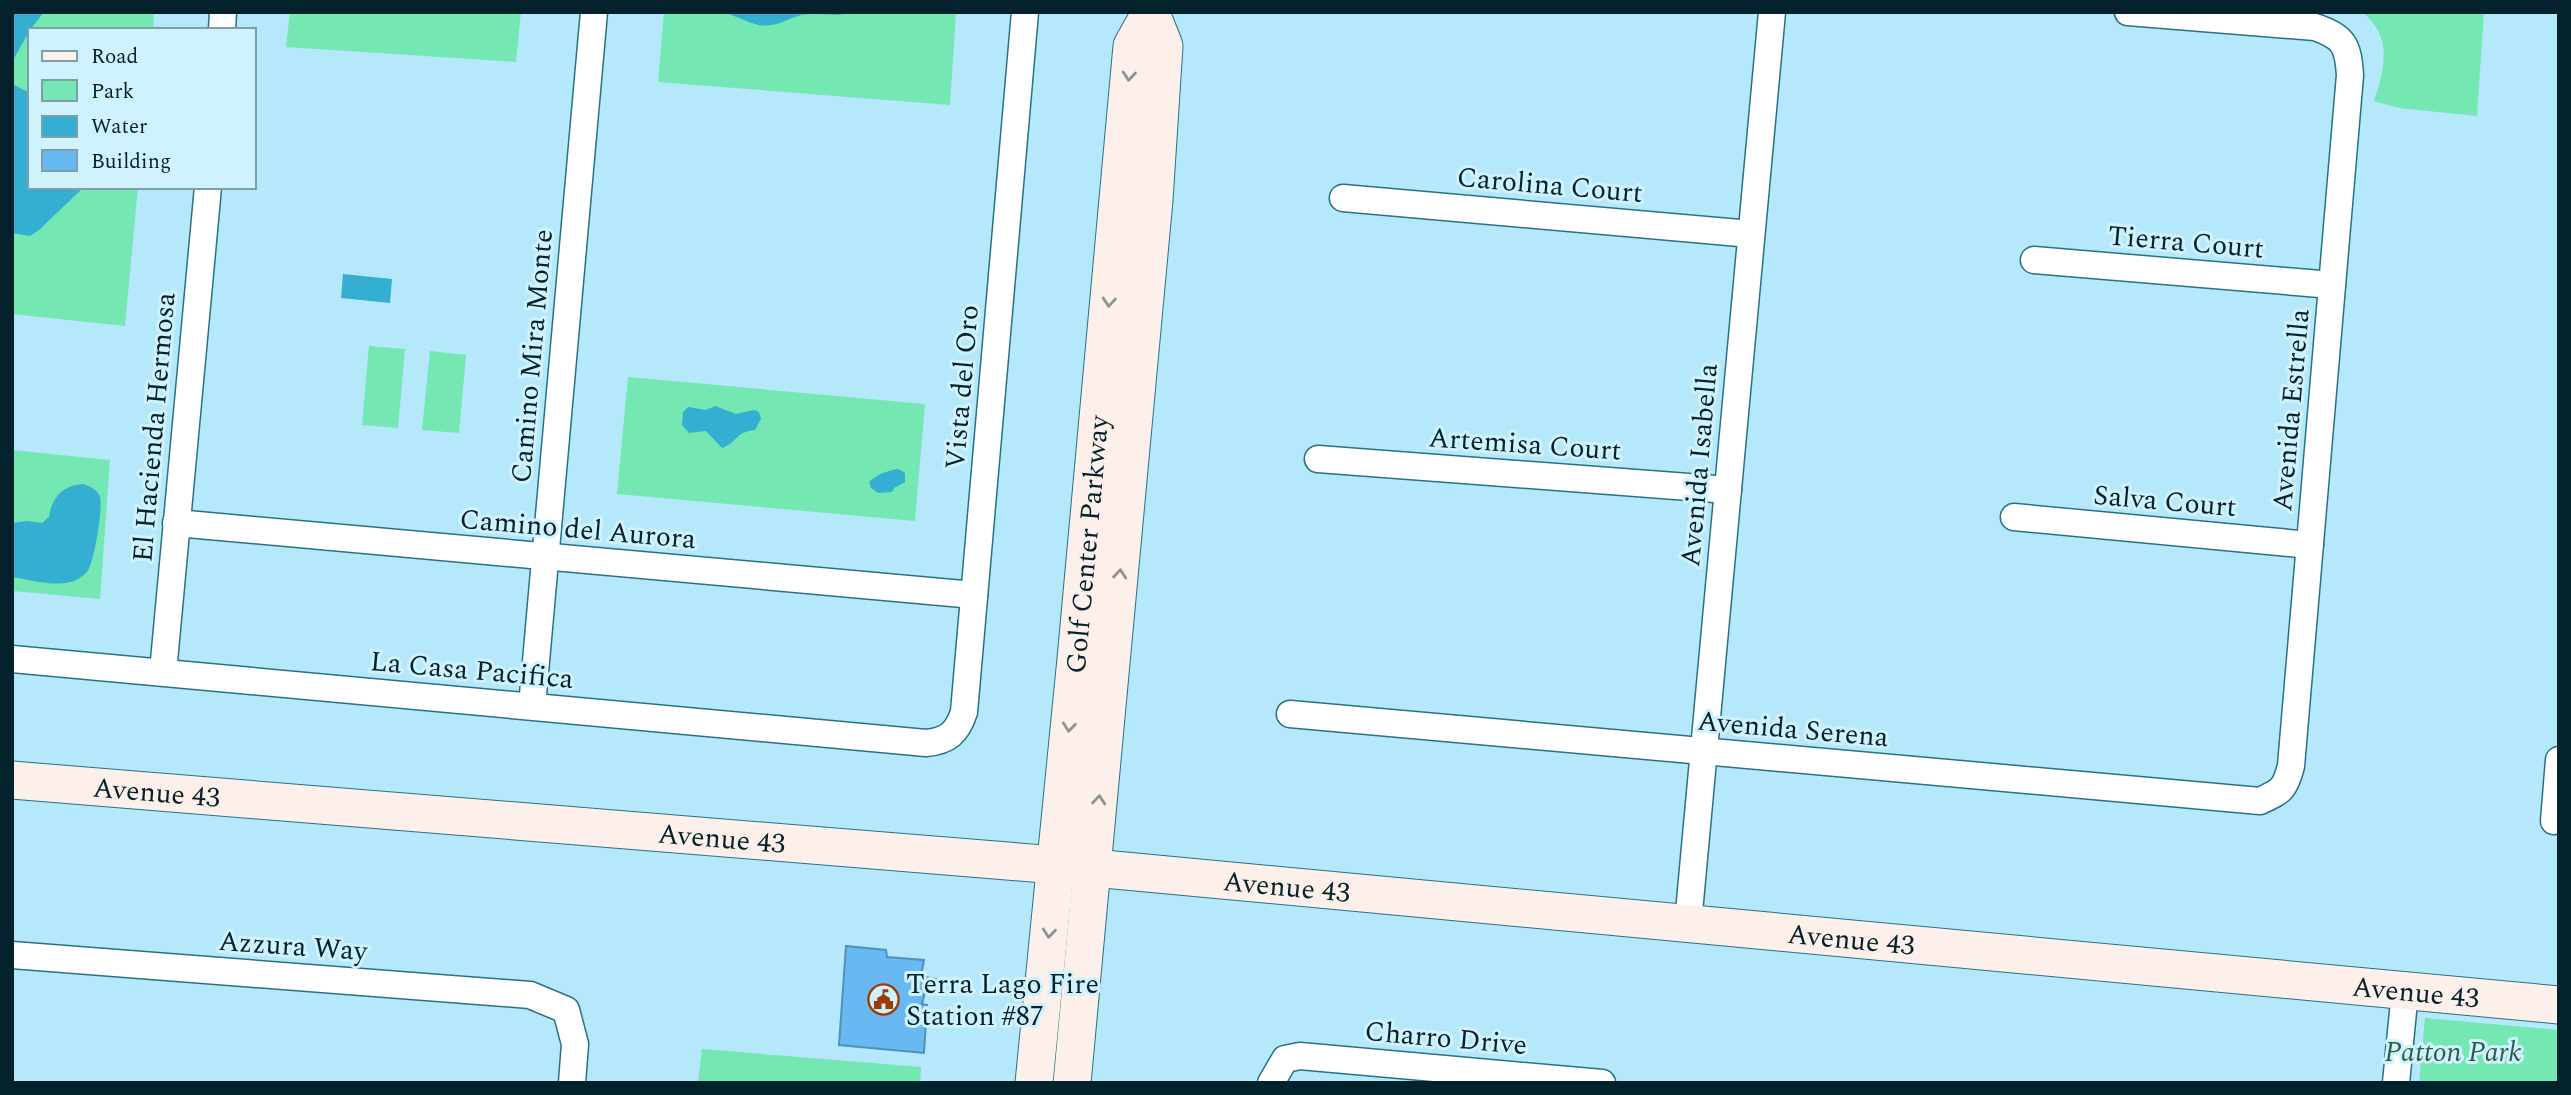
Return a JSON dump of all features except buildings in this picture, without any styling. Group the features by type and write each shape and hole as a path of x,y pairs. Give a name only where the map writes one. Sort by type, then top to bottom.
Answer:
{"street":[{"name":"Camino Mira Monte","path":"532,706 594,12"},
{"name":"Vista del Oro","path":"926,743 941,742 953,735 964,712 1026,12"},
{"name":"Avenida Isabella","path":"1688,923 1772,12"},
{"name":"Avenida Estrella","path":"2128,12 2315,27 2344,41 2350,75 2291,766 2286,785"},
{"name":"Golf Center Parkway","path":"1034,1083 1132,46 1151,13"},
{"name":"Golf Center Parkway","path":"1072,1083 1154,187 1164,46 1151,13"},
{"name":"El Hacienda Hermosa","path":"163,672 208,189"},
{"name":"Carolina Court","path":"1343,198 1751,234"},
{"name":"Tierra Court","path":"2034,260 2332,285"},
{"name":"Artemisa Court","path":"1318,459 1728,490"},
{"name":"Salva Court","path":"2014,517 2310,545"},
{"name":"Camino del Aurora","path":"176,523 974,595"},
{"name":"La Casa Pacifica","path":"12,659 926,743"},
{"name":"Avenida Serena","path":"1290,714 2260,801 2286,785"},
{"path":"2554,821 2559,760"},
{"name":"Avenue 43","path":"12,780 1093,868 2559,1005"},
{"name":"Azzura Way","path":"12,955 530,995 566,1010 575,1044 572,1083"},
{"path":"2396,1083 2405,991"},
{"name":"Charro Drive","path":"1271,1083 1285,1059 1300,1055 1602,1083"}],"green space":[{"path":"12,12 154,12 153,28 28,28 28,189 138,189 125,326 12,314"},
{"path":"290,12 521,12 516,62 286,47"},
{"path":"664,12 956,12 950,105 658,82"},
{"path":"2362,12 2484,12 2477,116 2399,108 2374,101 2384,54 2379,32"},
{"path":"369,346 405,349 398,428 362,425"},
{"path":"430,351 466,355 459,433 422,430"},
{"path":"628,377 925,404 915,521 617,494"},
{"path":"12,450 110,460 100,599 12,591"},
{"name":"Patton Park","path":"2425,1018 2559,1030 2559,1083 2419,1083"},
{"path":"702,1049 921,1067 920,1083 698,1083"}],"water":[{"path":"12,12 44,12 32,28 28,28 28,34 12,62"},
{"path":"723,12 851,12 839,15 801,15 765,26"},
{"path":"12,84 28,92 28,189 82,189 30,236 12,233"},
{"path":"343,274 392,279 390,303 341,298"},
{"path":"715,406 736,414 754,410 759,412 761,419 755,430 743,433 722,448 706,431 689,433 682,425 683,412 688,407 706,410"},
{"path":"898,469 905,473 905,482 892,492 878,493 871,488 869,482 875,477"},
{"path":"84,484 98,492 101,503 95,548 87,572 78,579 63,583 12,577 12,523 42,523 49,517 60,493 70,487"}],"place":[{"name":"Terra Lago Fire Station #87","path":"883,999"}]}
